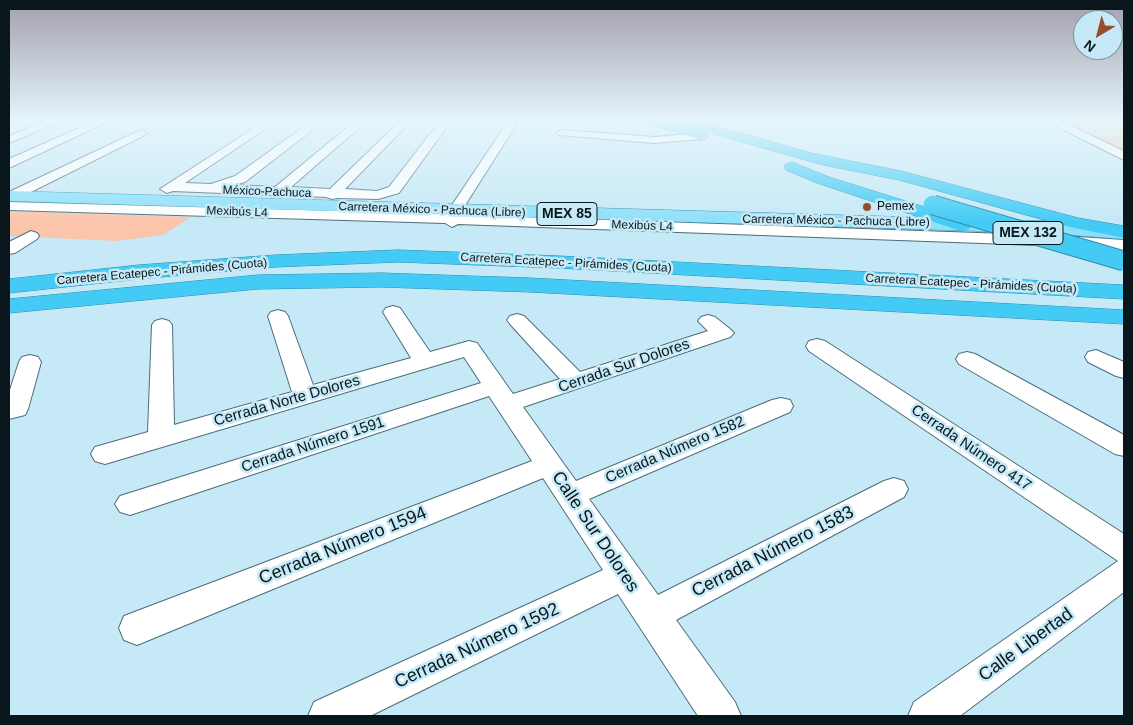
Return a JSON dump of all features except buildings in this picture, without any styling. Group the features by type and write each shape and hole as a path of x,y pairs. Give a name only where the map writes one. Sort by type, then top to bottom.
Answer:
{"highway":[{"name":"MEX 132","path":"767,155 1124,261"},
{"name":"MEX 132","path":"804,155 1124,246"},
{"path":"812,157 891,174 1078,223 1124,233"},
{"path":"792,162 791,167 813,176 962,224"},
{"name":"Carretera Ecatepec - Pirámides (Cuota)","path":"9,286 139,272 256,263 398,256 559,262 1124,292"},
{"name":"Carretera Ecatepec - Pirámides (Cuota)","path":"9,306 258,282 382,280 521,285 1124,317"}],"main road":[{"name":"Carretera México - Pachuca (Libre)","path":"10,199 149,201 297,199 453,217 962,224 1124,233"}],"street":[{"path":"9,164 29,155"},
{"path":"10,199 98,155"},
{"path":"149,201 220,155"},
{"path":"198,189 222,185 240,179 273,155"},
{"path":"276,193 322,155"},
{"path":"332,195 372,155"},
{"name":"México-Pachuca","path":"170,187 276,193 297,199 332,195 378,195 394,190 421,155"},
{"path":"453,217 493,155"},
{"name":"Mexibús L4","path":"10,199 1064,241 1124,246"},
{"path":"9,235 31,236 9,249"},
{"path":"394,312 424,361"},
{"path":"278,316 305,396"},
{"path":"517,320 576,382"},
{"name":"Cerrada Sur Dolores","path":"502,395 576,382 722,332 708,321"},
{"path":"160,438 162,325"},
{"name":"Cerrada Número 417","path":"817,346 1124,550"},
{"name":"Cerrada Norte Dolores","path":"105,454 469,348"},
{"name":"Calle Sur Dolores","path":"469,348 721,716"},
{"path":"1096,358 1124,371"},
{"path":"967,359 1124,447"},
{"path":"9,411 16,409 30,362"},
{"name":"Cerrada Número 1591","path":"130,504 502,395"},
{"name":"Cerrada Número 1582","path":"570,495 781,406"},
{"name":"Cerrada Número 1594","path":"137,628 549,465"},
{"name":"Cerrada Número 1583","path":"652,615 894,489"},
{"name":"Calle Libertad","path":"928,716 1124,573"},
{"name":"Cerrada Número 1592","path":"328,716 625,575"}],"shaded area":[{"path":"9,211 191,217 163,235 117,241 9,236"}],"place":[{"name":"Pemex","path":"867,207"}]}
